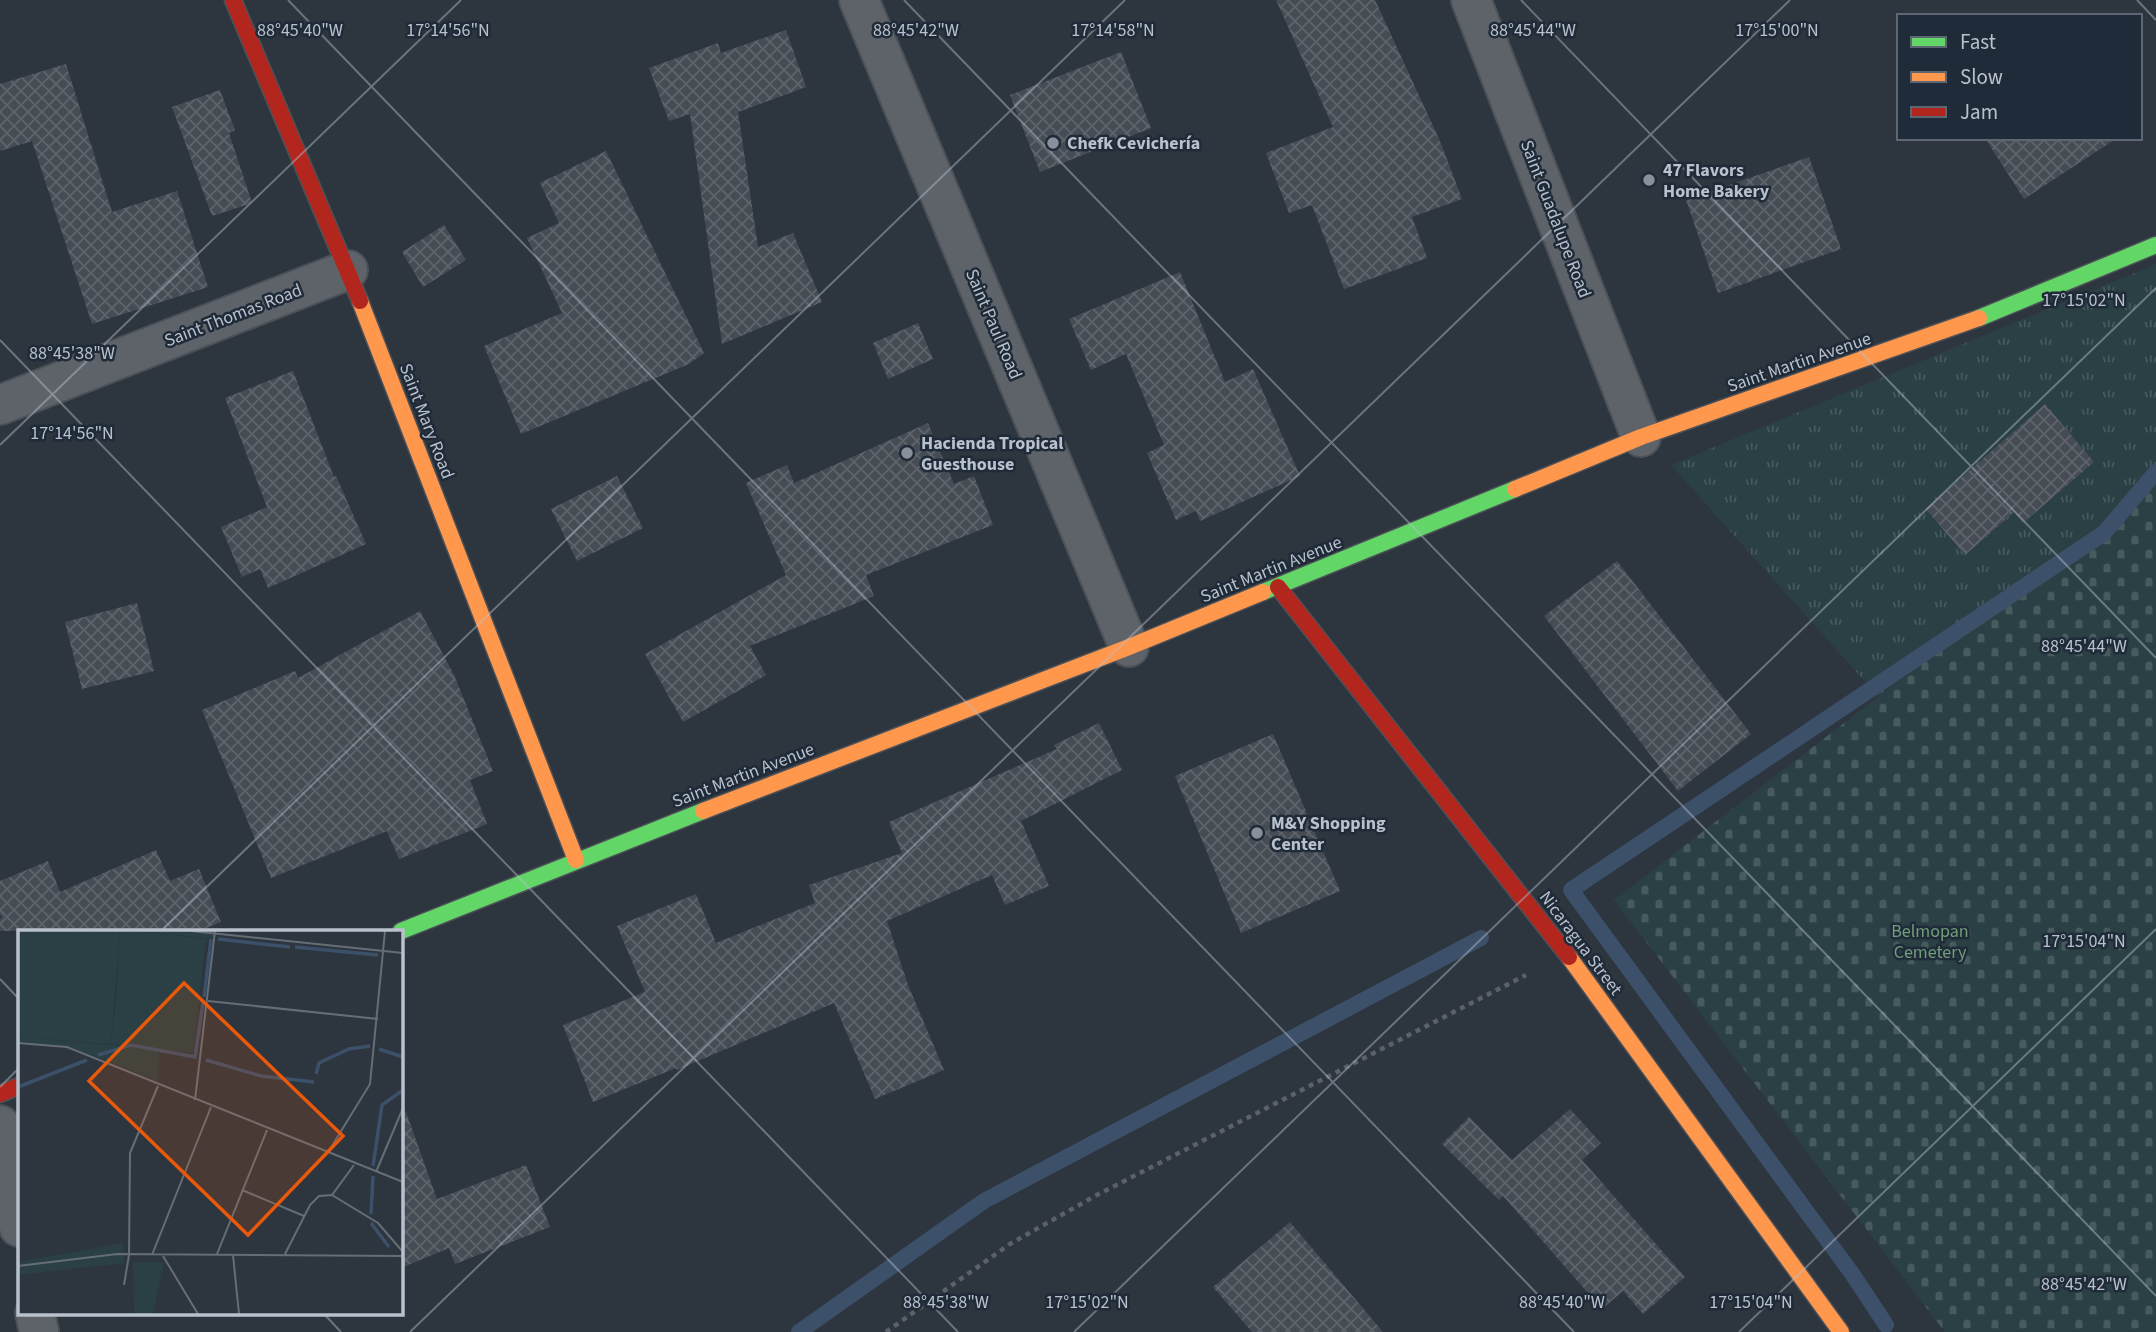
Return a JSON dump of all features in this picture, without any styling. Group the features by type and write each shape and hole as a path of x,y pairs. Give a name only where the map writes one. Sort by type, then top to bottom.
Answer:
{"street":[{"name":"Saint Mary Road","path":"233,0 348,270 576,860"},
{"name":"Saint Paul Road","path":"859,0 1129,647"},
{"name":"Saint Guadalupe Road","path":"1471,0 1641,437"},
{"name":"Saint Martin Avenue","path":"402,931 576,860 1129,647 1641,437 1954,328 2156,244"},
{"name":"Saint Thomas Road","path":"0,405 348,270"},
{"name":"Nicaragua Street","path":"1278,587 1567,954 1841,1332"},
{"path":"0,1094 18,1086"},
{"path":"0,1125 18,1222"},
{"path":"35,1314 39,1332"}],"path":[{"path":"886,1332 1010,1244 1083,1203 1567,954"}],"green space":[{"path":"2156,264 2156,483 1878,696 1671,465"},
{"name":"Belmopan Cemetery","path":"2156,483 2156,1332 1945,1332 1614,900"}],"building":[{"path":"1276,0 1375,0 1440,141 1462,199 1412,217 1427,258 1344,289 1312,205 1289,213 1266,153 1333,127"},
{"path":"786,30 806,87 738,112 758,247 793,233 822,302 722,344 690,114 669,121 649,68 718,43 721,53"},
{"path":"1121,52 1151,128 1040,172 1010,95"},
{"path":"66,64 112,212 177,191 208,287 92,324 32,141 0,151 0,84"},
{"path":"220,90 235,130 229,133 252,203 212,216 172,107"},
{"path":"1986,140 2114,140 2024,199"},
{"path":"606,151 704,353 689,364 521,434 484,346 562,313 527,238 559,223 540,183"},
{"path":"1809,157 1841,249 1718,293 1686,200"},
{"path":"444,225 466,260 423,287 402,252"},
{"path":"1180,272 1225,382 1253,369 1300,476 1200,521 1196,511 1176,520 1147,453 1164,445 1126,354 1091,370 1069,319"},
{"path":"918,323 933,359 888,379 873,343"},
{"path":"293,371 334,477 336,476 366,544 268,588 260,569 242,577 221,527 267,507 225,398"},
{"path":"2045,404 2094,462 2023,523 2014,512 1965,555 1926,509"},
{"path":"928,423 954,484 974,476 993,525 866,575 874,596 750,646 766,675 683,722 645,654 786,575 746,483 787,465 794,483"},
{"path":"617,476 643,528 577,561 551,509"},
{"path":"1617,561 1751,734 1678,791 1544,616"},
{"path":"137,603 154,671 82,689 65,622"},
{"path":"420,611 454,675 493,771 470,780 487,824 399,859 387,831 271,878 202,710 295,671 298,678"},
{"path":"1099,723 1122,770 1021,821 1049,886 1005,905 992,875 887,921 908,985 944,1070 875,1099 834,1003 677,1070 676,1068 593,1102 563,1025 645,992 617,926 696,894 716,943 815,903 809,885 902,853 889,822 1057,749 1054,745"},
{"name":"M&Y Shopping Center","path":"1273,734 1340,891 1241,933 1175,776"},
{"path":"156,850 170,881 199,869 221,922 201,930 0,931 0,881 48,861 60,892"},
{"path":"1570,1109 1601,1143 1582,1160 1685,1277 1643,1314 1623,1291 1602,1309 1503,1196 1499,1200 1442,1144 1469,1117 1512,1160"},
{"path":"406,1112 437,1199 526,1165 550,1227 455,1264 449,1248 402,1268 402,1113"},
{"path":"1290,1222 1383,1332 1252,1332 1213,1287"}],"waterway":[{"path":"1886,1325 1853,1275 1571,890 2104,533 2156,472"},
{"path":"799,1332 984,1201 1481,938"}],"traffic: fast":[{"path":"1979,318 2156,245"},
{"path":"1263,592 1515,489"},
{"path":"402,931 703,811"}],"traffic: slow":[{"path":"360,301 576,860"},
{"path":"1515,489 1641,437 1979,318"},
{"path":"703,811 1129,647 1263,592"},
{"path":"1569,957 1841,1332"}],"traffic: jam":[{"path":"233,0 360,301"},
{"path":"1278,587 1569,957"},
{"path":"0,1094 18,1086"}],"place":[{"name":"Chefk Cevichería","path":"1053,143"},
{"name":"47 Flavors Home Bakery","path":"1649,180"},
{"name":"Hacienda Tropical Guesthouse","path":"907,453"},
{"name":"M&Y Shopping Center","path":"1257,833"}]}
